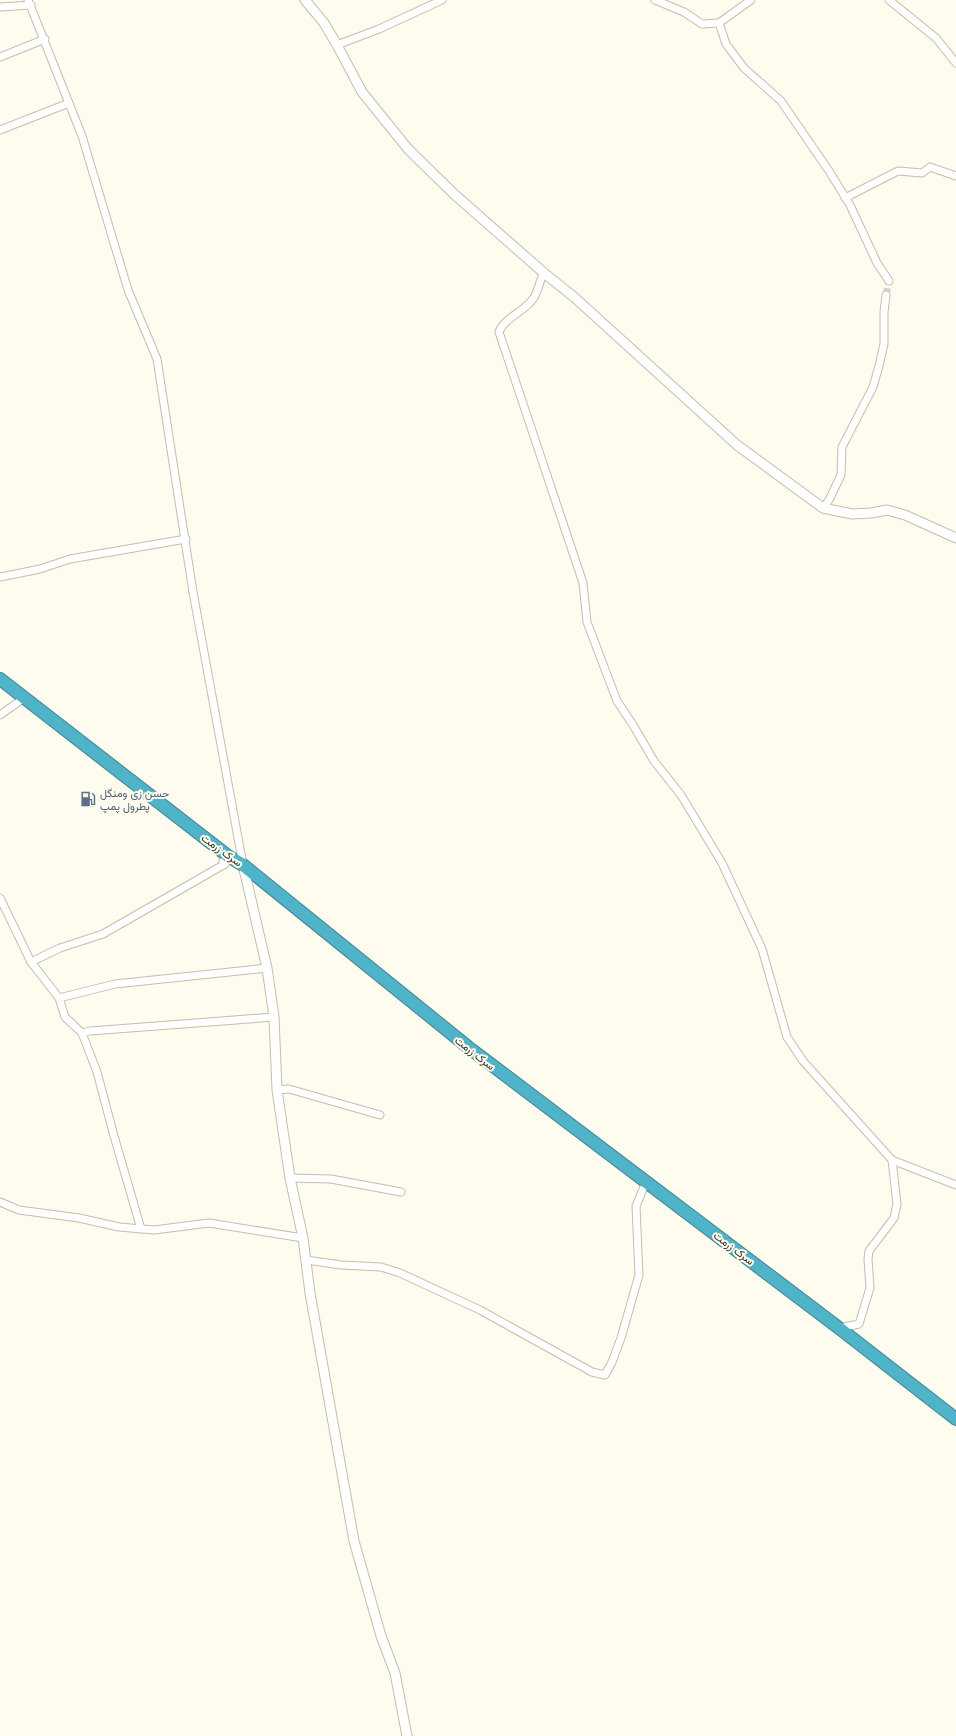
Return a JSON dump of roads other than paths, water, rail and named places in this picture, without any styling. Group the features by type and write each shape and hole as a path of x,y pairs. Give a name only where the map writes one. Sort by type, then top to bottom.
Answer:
{"highway":[{"name":"سرک زرمت","path":"0,679 228,856 243,865 468,1047 839,1328 956,1419"}],"street":[{"path":"305,0 324,23 338,45 362,92 408,149 454,194 544,273 574,297 737,445 823,508 852,514 887,510 904,515 956,538"},
{"path":"338,45 379,29 442,0"},
{"path":"655,0 684,12 702,24 719,23 751,0"},
{"path":"889,0 936,38 956,63"},
{"path":"0,7 30,3 82,136 128,290 157,360 186,539 193,592 243,865 267,968 274,1017 277,1090 290,1178 303,1238 311,1301 354,1541 381,1636 395,1673 407,1736"},
{"path":"719,23 726,44 744,68 781,101 829,171 845,198 877,263 889,281"},
{"path":"0,57 44,39"},
{"path":"0,130 69,103"},
{"path":"845,198 898,171 922,174 930,167 956,176"},
{"path":"544,273 533,299 510,319 499,332 583,583 587,622 617,701 633,725 654,762 681,794 725,870 762,949 787,1037 803,1061 892,1160 956,1185"},
{"path":"823,508 829,500 841,475 842,447 873,387 880,366 884,344 884,312 886,295"},
{"path":"0,577 40,569 70,560 186,539"},
{"path":"0,715 24,698"},
{"path":"31,962 60,948 103,934 225,864 223,861 228,856"},
{"path":"0,898 3,913 31,962 59,998 65,1017 82,1032 97,1072 114,1136 142,1229"},
{"path":"59,998 115,984 267,968"},
{"path":"82,1032 274,1017"},
{"path":"277,1090 289,1089 380,1115"},
{"path":"839,1328 859,1324 870,1288 868,1259 869,1251 894,1218 897,1204 892,1160"},
{"path":"290,1178 331,1179 401,1192"},
{"path":"306,1260 341,1265 381,1267 400,1273 480,1310 592,1372 605,1375 612,1362 621,1338 639,1276 636,1206 646,1182"},
{"path":"0,1202 19,1210 79,1218 119,1227 154,1230 209,1223 303,1238"}],"tunnel":[{"path":"886,295 889,281"}],"place":[{"name":"حسن زی ومنگل پطرول پمپ","path":"88,799"}]}
